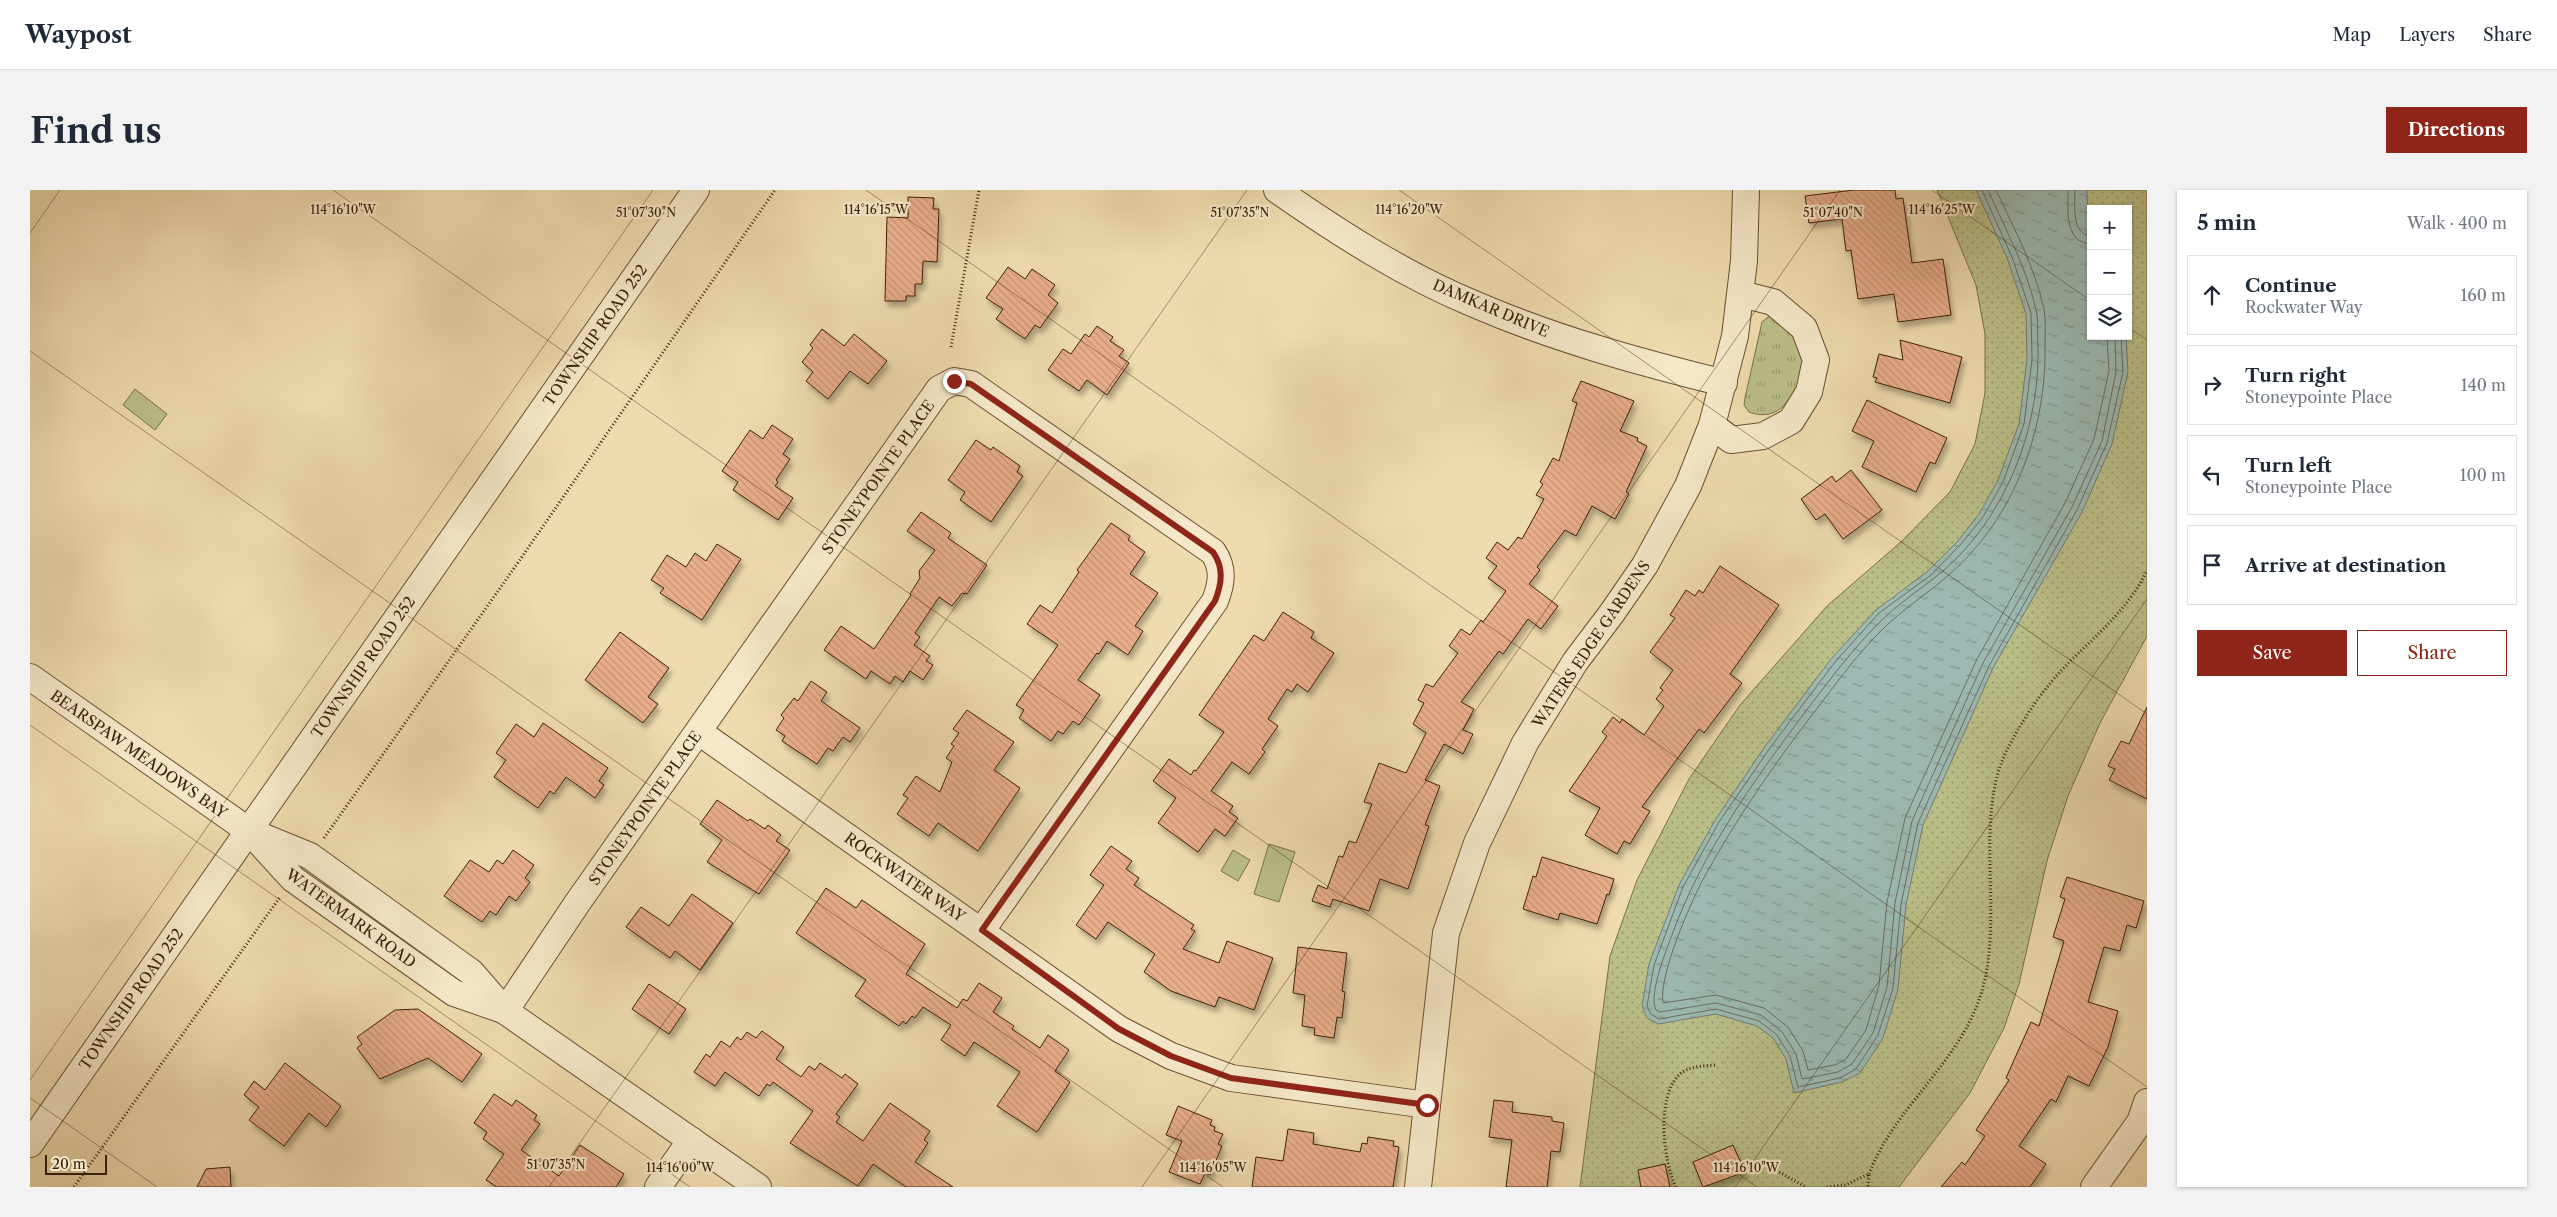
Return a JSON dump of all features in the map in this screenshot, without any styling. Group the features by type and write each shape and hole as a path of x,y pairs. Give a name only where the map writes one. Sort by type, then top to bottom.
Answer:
{"street":[{"name":"TOWNSHIP ROAD 252","path":"30,1144 696,190"},
{"name":"DAMKAR DRIVE","path":"1277,190 1370,251 1473,304 1585,346 1724,383"},
{"name":"WATERS EDGE GARDENS","path":"1418,1187 1446,933 1477,844 1525,743 1575,662 1645,565 1688,486 1712,425 1735,336 1747,224 1746,190"},
{"path":"1712,425 1731,440 1763,436 1791,421 1810,392 1816,360 1804,328 1773,302 1741,294"},
{"name":"STONEYPOINTE PLACE","path":"505,1011 578,902 939,389 954,381 971,384 1213,552 1220,563 1221,576 1215,601 982,930"},
{"name":"BEARSPAW MEADOWS BAY","path":"30,678 249,831"},
{"name":"ROCKWATER WAY","path":"699,732 982,930 1119,1029 1171,1056 1231,1078 1427,1105"},
{"name":"WATERMARK ROAD","path":"249,831 310,856 471,972 505,1011 758,1187"},
{"name":"WATERMARK ROAD","path":"249,831 293,879 454,993 505,1011"},
{"path":"2094,1187 2140,1122 2147,1102"},
{"path":"658,1187 691,1140"}],"path":[{"path":"310,856 517,564 775,190"},
{"path":"951,347 979,190"},
{"path":"1868,1187 1869,1174 1876,1157 1964,1035 1974,1015 1984,987 1990,946 1992,808 1997,773 2007,750 2032,708 2053,680 2128,602 2147,570"},
{"path":"74,1187 293,879"},
{"path":"1676,1187 1665,1152 1668,1093 1679,1075 1696,1067 1716,1065"},
{"path":"1770,1168 1791,1181 1806,1187"},
{"path":"1828,1187 1844,1185 1869,1174"}],"green space":[{"path":"1937,190 2147,190 2147,636 2100,723 2068,796 2047,861 2019,984 2004,1028 1970,1093 1899,1187 1580,1187 1610,956 1637,880 1689,779 1740,705 1827,606 1902,541 1950,492 1975,444 1985,393 1985,334 1976,285"},
{"path":"1772,314 1793,327 1805,370 1791,397 1785,404 1770,414 1760,415 1749,412 1744,405 1762,322"},
{"path":"135,389 167,414 155,430 123,405"},
{"path":"1269,844 1295,852 1279,902 1254,894"},
{"path":"1233,850 1250,860 1238,881 1221,871"}],"water":[{"path":"1976,190 2087,190 2087,340 2126,340 2128,372 2112,444 2082,512 1993,668 1923,825 1906,905 1898,989 1883,1038 1860,1073 1842,1082 1794,1093 1786,1059 1773,1038 1757,1026 1716,1014 1658,1024 1647,1018 1642,1006 1649,964 1679,885 1715,820 1766,745 1831,659 1876,610 1928,571 1958,541 1979,514 1998,480 2019,424 2027,359 2026,314 2007,258"}],"building":[{"path":"1854,190 1895,190 1896,199 1903,198 1912,263 1943,259 1951,315 1898,322 1894,294 1858,299 1851,250 1846,251 1842,219 1809,223 1805,196"},
{"path":"908,197 934,198 933,209 939,209 937,262 923,261 922,284 915,284 915,296 906,296 906,301 885,301 887,217 908,218"},
{"path":"1008,267 1025,279 1032,269 1055,285 1048,295 1058,303 1040,328 1035,325 1025,339 996,319 1003,309 986,298"},
{"path":"1097,326 1113,337 1110,341 1124,350 1119,356 1129,363 1107,395 1087,380 1079,391 1048,370 1063,349 1071,354 1085,334 1089,337"},
{"path":"822,329 844,346 854,334 887,361 868,384 850,371 828,399 806,381 813,372 802,362 813,348 810,345"},
{"path":"1900,340 1962,357 1950,403 1875,382 1877,378 1873,377 1879,354 1903,360"},
{"path":"1581,381 1634,401 1620,431 1638,438 1637,441 1647,446 1626,492 1629,494 1615,519 1592,506 1576,536 1565,530 1537,567 1540,570 1529,584 1558,606 1541,629 1528,619 1503,654 1499,651 1461,702 1474,709 1463,730 1473,734 1463,754 1444,744 1425,780 1440,786 1425,825 1429,826 1408,889 1380,879 1369,911 1333,899 1330,907 1312,901 1318,885 1327,889 1339,856 1343,857 1349,841 1356,843 1372,804 1364,802 1379,763 1406,773 1426,733 1413,724 1424,703 1418,700 1426,684 1433,687 1458,653 1449,646 1461,629 1470,635 1481,620 1483,622 1506,591 1488,578 1497,566 1486,558 1497,542 1508,550 1518,537 1522,539 1544,499 1536,495 1543,484 1540,482 1553,458 1559,461 1577,403 1572,401"},
{"path":"1867,400 1947,438 1935,464 1930,462 1916,492 1862,467 1874,441 1852,431"},
{"path":"772,425 793,439 783,454 790,459 776,480 778,482 775,486 793,498 778,520 733,490 738,482 722,471 750,430 763,439"},
{"path":"976,440 991,450 993,447 1020,466 1017,472 1023,476 991,522 960,500 965,492 948,480"},
{"path":"1851,470 1882,510 1843,539 1825,514 1816,520 1801,499 1832,476 1836,482"},
{"path":"921,512 951,533 948,538 987,565 967,594 962,593 952,606 939,597 915,633 920,637 914,645 930,656 926,661 933,665 923,680 910,671 903,682 895,676 890,684 871,671 866,679 824,650 841,626 874,649 911,595 920,578 919,571 935,550 907,531"},
{"path":"1111,523 1130,536 1128,540 1145,552 1130,574 1158,593 1135,626 1143,631 1128,655 1107,641 1099,654 1097,653 1078,680 1100,695 1079,725 1073,721 1063,734 1058,731 1051,741 1019,718 1024,710 1016,705 1058,645 1027,624 1040,605 1052,613 1079,572 1077,570"},
{"path":"717,544 741,559 702,620 660,593 664,588 651,580 667,555 686,567 695,553 706,561"},
{"path":"1720,566 1779,605 1730,674 1742,683 1704,733 1699,729 1642,807 1650,811 1630,844 1624,841 1617,854 1585,835 1600,808 1569,791 1607,736 1602,732 1613,717 1620,723 1622,719 1644,735 1664,706 1656,699 1663,690 1660,688 1673,670 1650,652 1675,618 1670,615 1686,590 1695,596 1699,590 1703,593"},
{"path":"1283,612 1314,632 1311,638 1334,653 1308,692 1297,684 1292,692 1287,689 1268,719 1278,726 1262,749 1265,752 1249,774 1232,762 1211,791 1233,806 1229,812 1238,818 1225,836 1215,829 1198,852 1158,823 1176,798 1153,781 1169,759 1191,775 1194,770 1196,771 1224,732 1199,715 1254,635 1264,641"},
{"path":"620,632 669,668 648,697 658,704 643,723 585,680"},
{"path":"811,681 827,692 821,701 860,728 850,742 843,737 833,751 828,748 817,764 782,741 785,736 776,730 784,718 781,715 794,698 798,701"},
{"path":"2147,707 2147,799 2109,780 2115,769 2108,766 2121,741 2129,744"},
{"path":"967,710 1014,742 994,770 1020,788 978,851 938,823 929,836 897,814 908,798 903,795 916,776 940,792 952,762 946,758 954,746 951,744 959,733 953,729"},
{"path":"543,723 608,768 599,781 604,785 595,798 566,777 554,794 550,791 538,808 494,777 506,760 496,753 516,724 534,737"},
{"path":"717,800 748,821 750,819 765,829 768,825 781,835 776,841 790,850 759,894 707,862 722,840 700,824"},
{"path":"1111,846 1132,861 1126,869 1139,878 1134,885 1194,925 1191,929 1195,931 1183,949 1219,963 1227,941 1273,958 1254,1010 1219,997 1215,1007 1171,991 1144,972 1155,954 1108,922 1096,939 1076,925 1104,885 1090,875"},
{"path":"513,850 534,865 525,878 530,882 516,901 509,896 496,915 490,911 482,922 444,896 470,860 489,872 497,860 503,864"},
{"path":"1542,857 1614,879 1597,924 1560,913 1558,920 1523,909 1533,876 1536,877"},
{"path":"2067,877 2144,901 2136,928 2127,925 2120,951 2104,947 2088,1002 2118,1011 2108,1047 2089,1086 2068,1076 2056,1102 2051,1099 2019,1146 2046,1164 2030,1187 1941,1187 1962,1162 1965,1165 1985,1136 1976,1130 2009,1080 2006,1078 2031,1022 2039,1026 2064,941 2053,937 2065,899 2060,897"},
{"path":"826,888 856,908 862,900 925,944 906,974 957,1008 963,999 967,1001 979,983 1002,998 993,1012 1014,1026 1012,1029 1040,1048 1048,1035 1069,1050 1055,1071 1070,1082 1037,1132 997,1106 1020,1072 974,1042 965,1056 941,1040 951,1025 923,1007 915,1018 912,1016 906,1024 903,1021 899,1026 855,996 866,980 796,933"},
{"path":"692,894 733,923 700,970 675,951 670,958 626,927 641,907 669,926"},
{"path":"1298,947 1347,953 1342,991 1345,992 1342,1018 1337,1017 1334,1038 1314,1035 1315,1028 1302,1026 1305,995 1293,993"},
{"path":"649,984 686,1009 669,1034 632,1009"},
{"path":"418,1009 482,1054 462,1082 428,1058 380,1079 357,1048 362,1044 357,1037 395,1010"},
{"path":"762,1031 784,1047 776,1059 801,1077 809,1066 815,1070 820,1063 842,1078 845,1074 858,1084 836,1114 840,1117 836,1122 863,1141 890,1103 930,1131 924,1140 928,1143 915,1162 953,1187 906,1187 873,1164 858,1186 790,1143 813,1111 773,1082 770,1086 767,1084 759,1096 725,1072 715,1086 694,1072 706,1054 710,1057 721,1041 730,1047 737,1037 741,1040 747,1032 756,1038"},
{"path":"285,1063 341,1106 326,1127 309,1113 284,1146 249,1120 259,1107 244,1095 254,1081 265,1090"},
{"path":"494,1094 512,1106 516,1100 537,1115 534,1120 540,1124 521,1150 559,1176 580,1145 624,1174 616,1187 497,1187 486,1180 504,1154 483,1139 487,1132 474,1123"},
{"path":"1494,1100 1513,1102 1512,1112 1552,1117 1552,1121 1564,1123 1560,1152 1551,1151 1547,1187 1506,1187 1512,1140 1489,1137"},
{"path":"1178,1106 1212,1120 1210,1125 1215,1127 1214,1131 1223,1134 1218,1144 1222,1146 1210,1175 1205,1173 1200,1184 1169,1172 1182,1141 1166,1135"},
{"path":"1288,1129 1314,1133 1313,1144 1360,1152 1362,1143 1367,1144 1368,1137 1394,1141 1393,1146 1399,1147 1393,1187 1252,1187 1256,1157 1283,1161"},
{"path":"1733,1145 1745,1172 1703,1187 1693,1162"},
{"path":"1665,1164 1670,1187 1641,1187 1638,1170"},
{"path":"230,1167 231,1187 197,1187 206,1169"}],"route":[{"path":"954,381 971,384 1213,552 1220,563 1221,576 1220,588 1215,601 982,930 1119,1029 1171,1056 1231,1078 1427,1105"}]}
